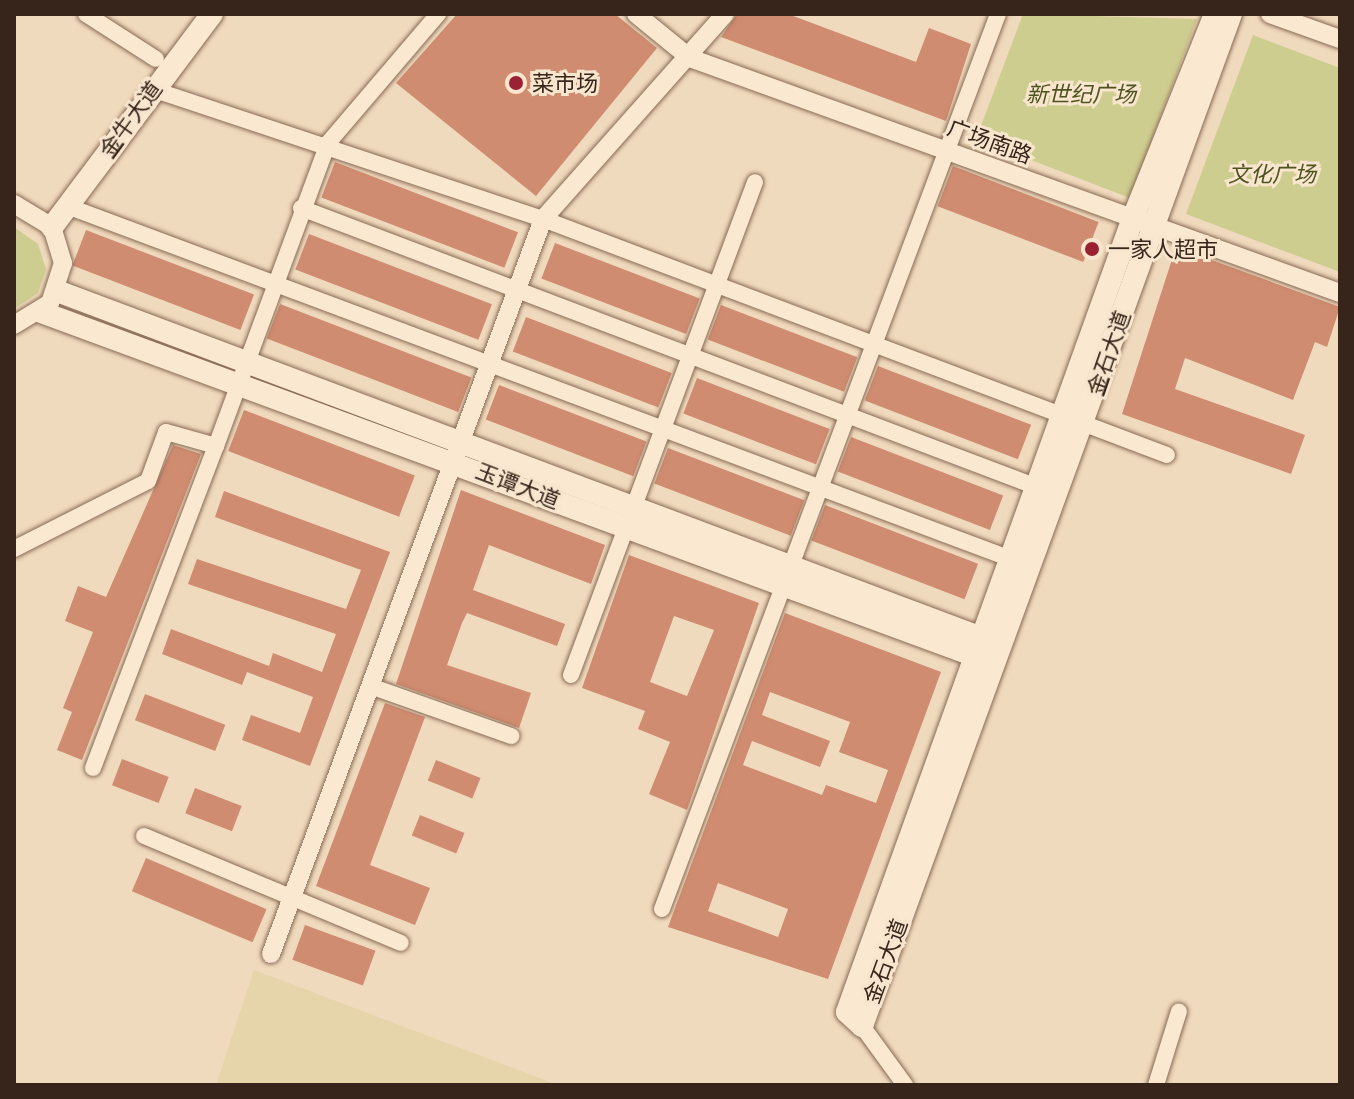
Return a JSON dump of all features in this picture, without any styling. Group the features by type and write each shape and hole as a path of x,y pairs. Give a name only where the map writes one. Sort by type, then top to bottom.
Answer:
{"main road":[{"name":"金牛大道","path":"47,222 156,59 193,14"},
{"name":"金牛大道","path":"47,222 67,206 152,89 212,14"},
{"name":"金石大道","path":"862,1026 847,1012 988,651 1074,419 1215,14"},
{"name":"金石大道","path":"1142,222 1231,14"},
{"name":"玉谭大道","path":"57,291 245,361 452,449 988,651"},
{"name":"玉谭大道","path":"41,312 238,383 452,449"},
{"name":"金石大道","path":"988,651 1011,559 1037,487 1074,419"}],"street":[{"path":"86,14 156,59"},
{"path":"93,768 216,446 272,280 328,143 438,14"},
{"name":"广场南路","path":"636,14 690,58 1340,293"},
{"path":"271,954 370,686 485,359 543,219 690,58 725,14"},
{"path":"662,909 998,14"},
{"path":"1270,14 1340,39"},
{"path":"152,89 328,143 543,219 1167,455"},
{"path":"571,675 755,182"},
{"path":"14,204 47,222 63,263 57,291 41,312 14,325"},
{"path":"67,206 485,359 1011,559"},
{"path":"301,208 691,353 1037,487"},
{"path":"14,549 148,481 166,432 216,446"},
{"path":"370,686 511,736"},
{"path":"144,836 401,943"},
{"path":"1156,1085 1179,1011"},
{"path":"862,1026 905,1085"}],"shaded area":[{"path":"254,970 521,1071 557,1085 216,1085"}],"green space":[{"name":"新世纪广场","path":"1023,14 1197,19 1130,198 976,139"},
{"name":"文化广场","path":"1253,35 1340,68 1340,272 1186,214"},
{"path":"14,227 38,244 46,269 38,293 14,309"}],"building":[{"path":"457,14 615,14 657,48 536,196 396,83"},
{"path":"737,14 788,14 916,62 929,28 971,44 946,121 721,37"},
{"path":"335,162 518,232 504,268 321,197"},
{"path":"953,166 1099,222 1083,262 938,206"},
{"path":"86,230 254,295 240,330 72,265"},
{"path":"309,234 492,304 478,340 295,269"},
{"path":"555,243 700,299 686,334 541,278"},
{"path":"1176,247 1340,307 1327,347 1315,342 1293,400 1185,358 1175,389 1305,435 1291,474 1122,414"},
{"path":"280,304 471,377 458,412 267,339"},
{"path":"721,305 857,357 844,392 708,340"},
{"path":"526,317 672,373 658,407 513,352"},
{"path":"878,366 1031,425 1018,459 865,401"},
{"path":"697,378 830,429 816,464 683,413"},
{"path":"499,385 647,442 633,476 486,420"},
{"path":"244,410 415,476 399,517 228,451"},
{"path":"851,437 1003,495 990,530 838,472"},
{"path":"173,445 201,454 82,760 57,750 72,712 63,708 93,632 65,621 78,586 106,597"},
{"path":"668,448 804,500 791,536 654,483"},
{"path":"461,490 605,545 591,584 489,545 473,590 565,624 557,646 467,613 462,623 447,665 531,693 519,728 396,684"},
{"path":"224,491 390,552 310,766 242,740 251,715 300,733 313,697 247,672 242,685 162,654 171,629 269,666 273,653 322,672 336,634 188,584 197,559 346,609 361,570 215,517"},
{"path":"825,505 978,564 964,599 811,540"},
{"path":"629,555 759,603 687,810 649,794 670,742 638,729 645,711 582,688","holes":["674,616 714,630 687,696 650,682"]},
{"path":"785,613 941,672 828,979 668,927","holes":["770,692 850,722 839,752 888,770 876,803 826,785 822,795 743,765 752,741 820,767 830,741 762,715","718,883 788,909 778,937 708,911"]},
{"path":"145,694 225,725 215,751 135,720"},
{"path":"385,703 425,717 370,865 430,888 415,925 316,886"},
{"path":"122,759 169,777 159,803 112,785"},
{"path":"436,760 481,778 472,798 428,780"},
{"path":"195,788 242,806 232,831 185,813"},
{"path":"420,815 465,833 456,853 412,835"},
{"path":"146,858 267,909 253,942 132,891"},
{"path":"305,925 375,951 363,985 292,960"}],"place":[{"name":"菜市场","path":"516,83"},
{"name":"一家人超市","path":"1092,249"}]}
